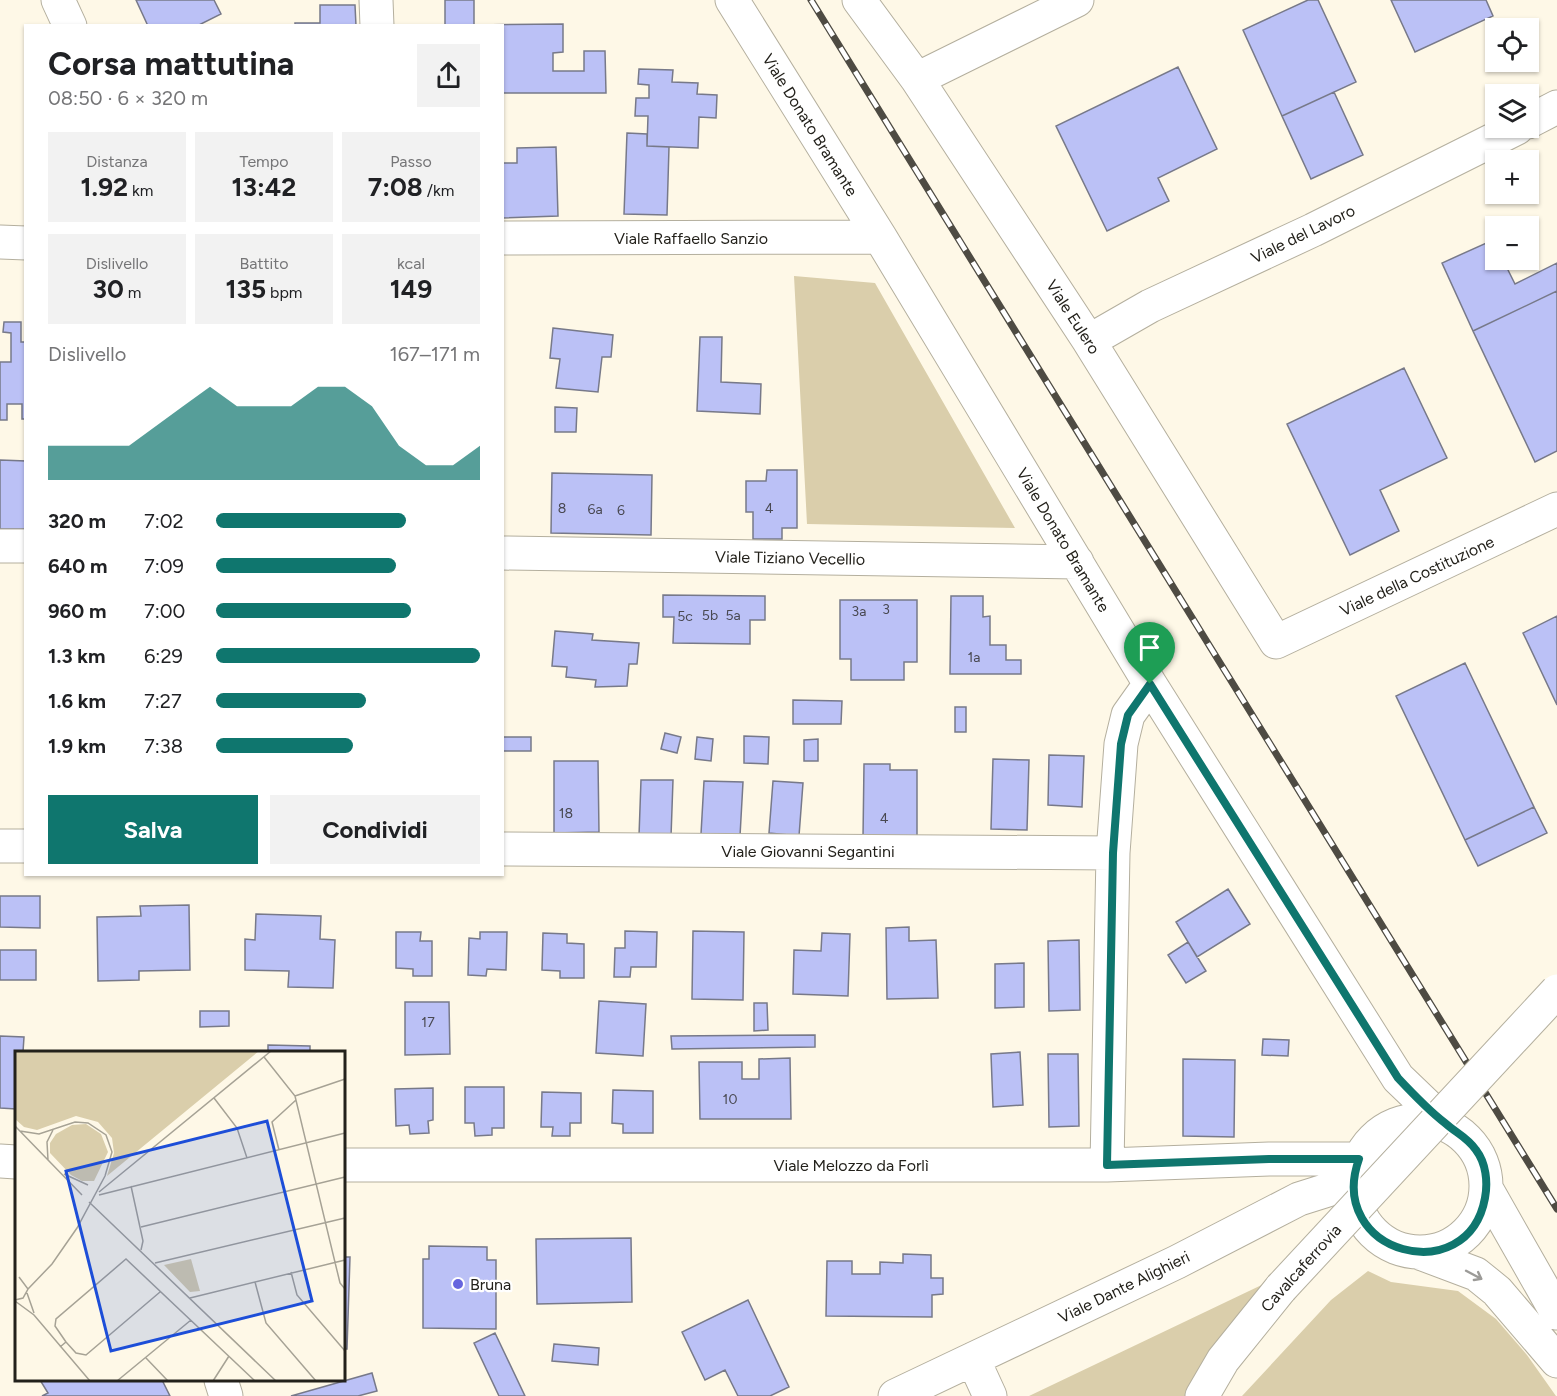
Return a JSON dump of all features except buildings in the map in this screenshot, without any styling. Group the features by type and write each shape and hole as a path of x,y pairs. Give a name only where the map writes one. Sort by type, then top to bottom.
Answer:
{"street":[{"path":"58,0 69,24"},
{"path":"376,0 377,24"},
{"name":"Viale Donato Bramante","path":"732,0 880,237 1150,684 1398,1078 1447,1125"},
{"name":"Viale Eulero","path":"859,0 917,79 1089,341 1276,642"},
{"path":"917,79 1077,0"},
{"path":"1539,116 1557,107"},
{"name":"Viale del Lavoro","path":"1089,341 1150,306 1313,230 1497,138"},
{"name":"Viale Raffaello Sanzio","path":"504,238 880,237"},
{"path":"0,242 24,243"},
{"name":"Viale della Costituzione","path":"1276,642 1557,509"},
{"path":"0,546 24,546"},
{"name":"Viale Tiziano Vecellio","path":"504,554 1077,562"},
{"path":"1107,1165 1113,853 1124,728 1128,715 1150,684"},
{"path":"0,846 24,846"},
{"name":"Viale Giovanni Segantini","path":"504,849 1113,853"},
{"name":"Cavalcaferrovia","path":"1203,1396 1222,1360 1281,1288 1557,991"},
{"path":"1387,1128 1397,1104 1398,1078"},
{"path":"1420,1253 1441,1250 1459,1241 1474,1227 1483,1209 1487,1190 1485,1170 1477,1151 1464,1136 1447,1125 1427,1120 1407,1121 1387,1128 1371,1142 1356,1171 1355,1204 1364,1224 1379,1239 1398,1250 1420,1253 1476,1274 1497,1291 1557,1361"},
{"name":"Viale Melozzo da Forlì","path":"345,1165 1107,1165 1269,1159 1356,1171"},
{"path":"0,1161 15,1162"},
{"name":"Viale Dante Alighieri","path":"895,1396 1178,1262 1356,1171"},
{"path":"1487,1190 1557,1313"},
{"path":"973,1359 990,1396"},
{"path":"221,1381 225,1396"}],"shaded area":[{"path":"794,276 875,283 1015,528 807,524"},
{"path":"1368,1271 1391,1282 1458,1291 1496,1319 1527,1355 1556,1396 1242,1396 1331,1300"},
{"path":"1270,1281 1188,1396 1029,1396"}],"railway":[{"path":"811,0 1557,1209"}],"place":[{"name":"Bruna","path":"458,1284"}],"route":[{"path":"1150,684 1398,1078 1447,1125 1464,1136 1477,1151 1485,1170 1487,1190 1483,1209 1474,1227 1459,1241 1441,1250 1420,1253 1398,1250 1379,1239 1364,1224 1355,1204 1353,1182 1359,1159 1269,1159 1107,1165 1113,853 1121,744 1128,715 1150,684"}]}
